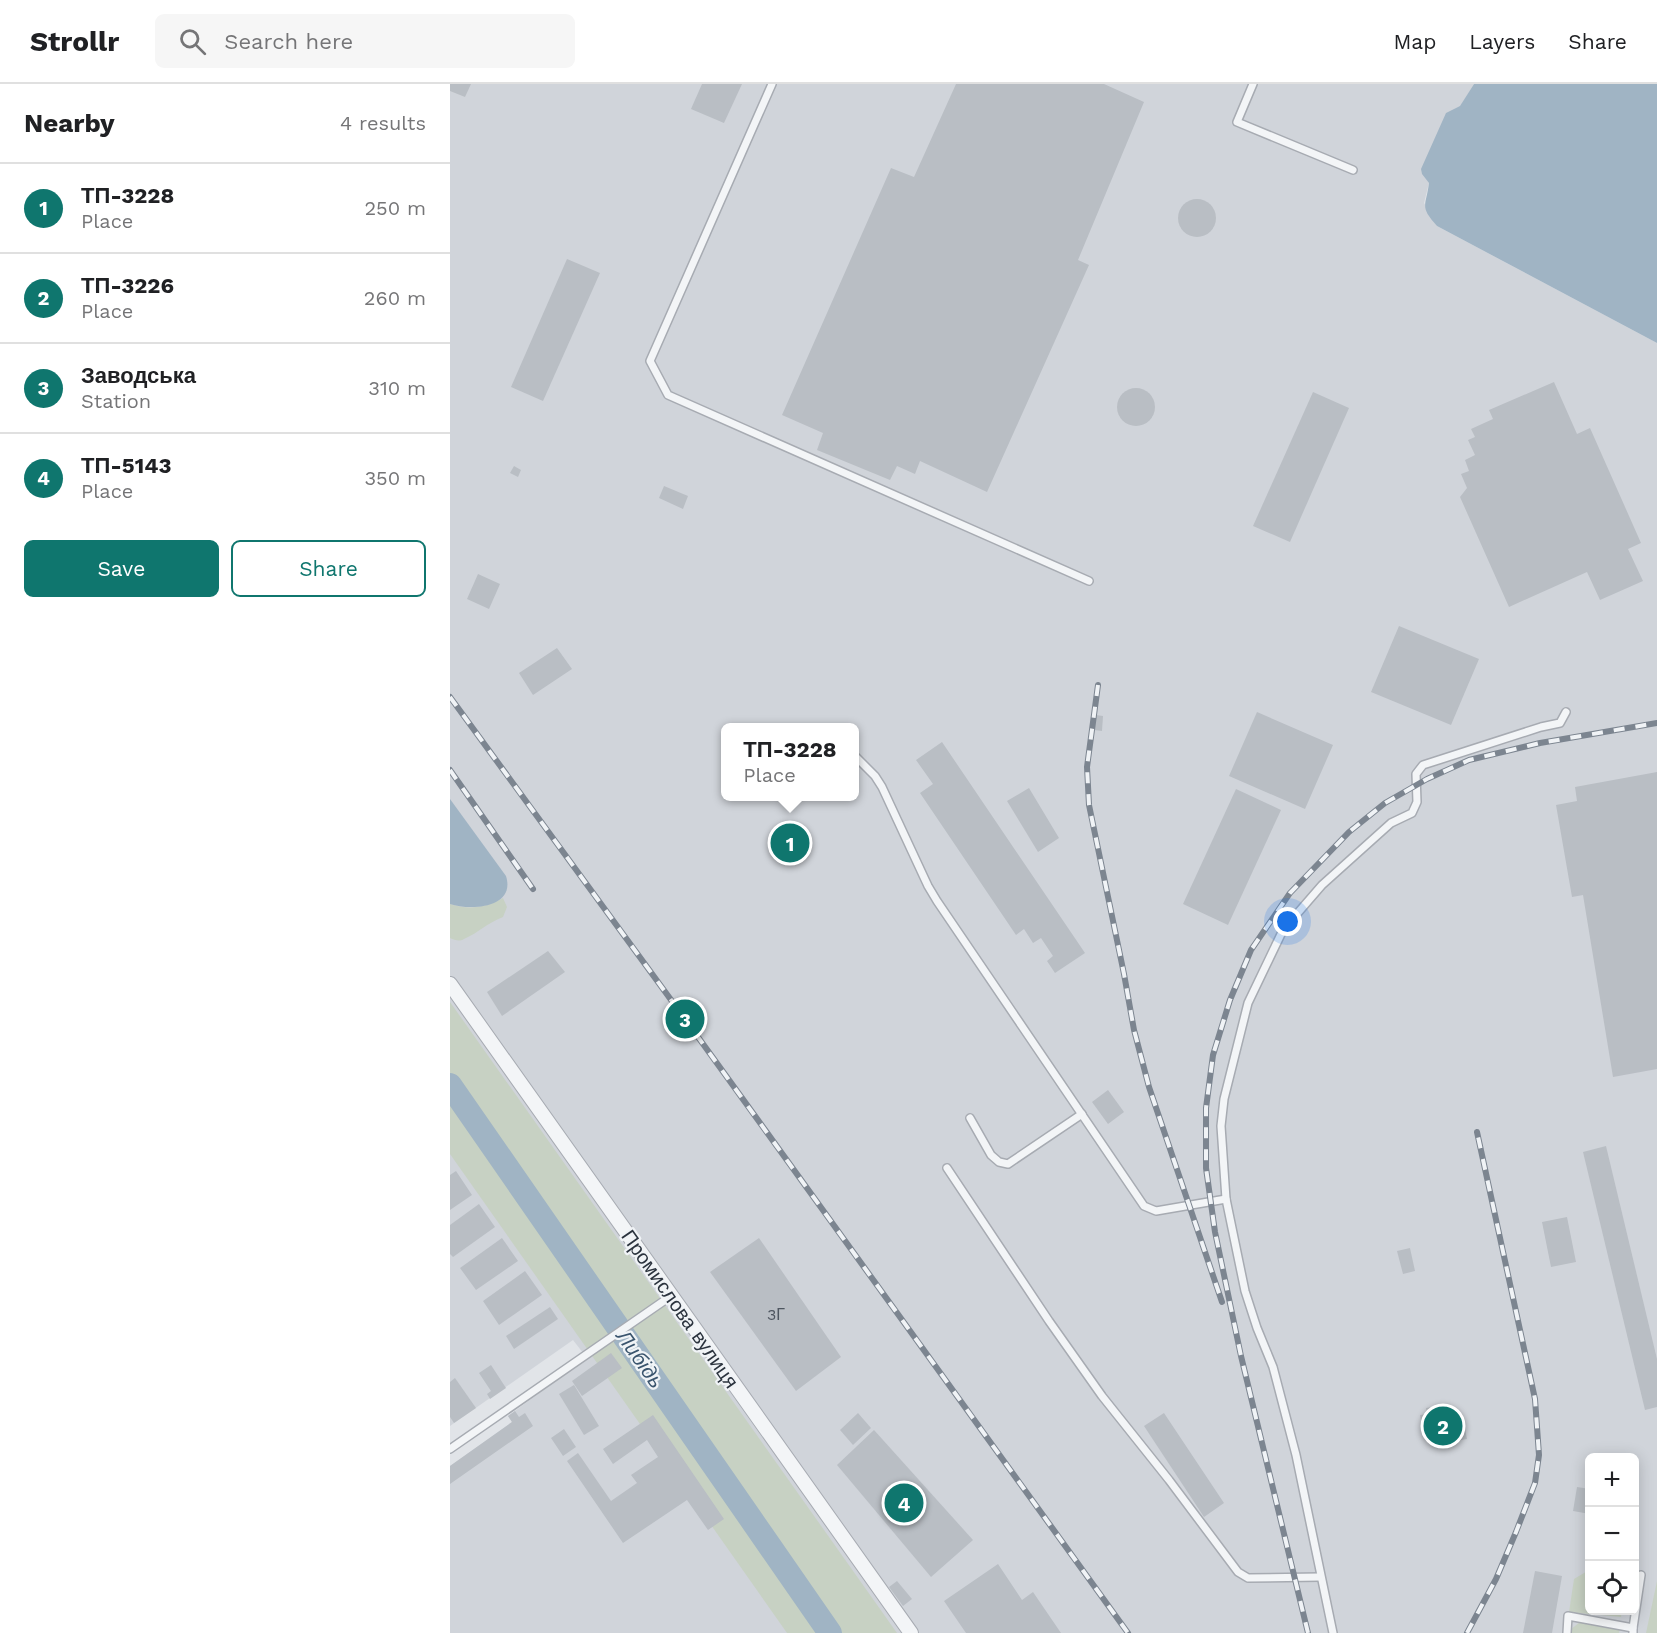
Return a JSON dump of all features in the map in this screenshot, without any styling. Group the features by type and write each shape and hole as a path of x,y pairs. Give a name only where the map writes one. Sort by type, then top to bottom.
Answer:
{"street":[{"name":"Промислова вулиця","path":"450,984 911,1633"}],"lane":[{"path":"771,84 650,361 668,395 1089,580"},
{"path":"1253,84 1237,122 1353,170"},
{"path":"1333,1633 1296,1455 1273,1367 1245,1292 1226,1199 1221,1126 1224,1099 1248,1003 1283,930 1322,885 1391,823 1412,813 1417,802 1416,774 1423,765 1560,723 1566,712"},
{"path":"859,760 875,776 882,787 937,901 1144,1206 1156,1211 1226,1199"},
{"path":"970,1118 991,1155 999,1162 1008,1164 1082,1114"},
{"path":"947,1168 1102,1396 1238,1572 1248,1578 1320,1577"},
{"path":"450,1449 671,1296"},
{"path":"1567,1633 1568,1616 1633,1630 1641,1575"}],"shaded area":[{"path":"450,84 1474,84 1460,107 1455,109 1427,178 1429,183 1424,203 1437,226 1657,343 1657,1633 450,1633 450,1466 512,1422 508,1416 587,1358 573,1340 450,1426"}],"green space":[{"path":"503,898 507,907 503,917 462,940 450,938 450,904 477,907"},
{"path":"450,1002 897,1633 787,1633 450,1154"},
{"path":"1585,1572 1585,1614 1569,1612 1574,1579"},
{"path":"1657,1581 1657,1633 1646,1633"},
{"path":"1580,1622 1620,1628 1619,1633 1571,1633 1570,1630"}],"water":[{"path":"1474,84 1657,84 1657,343 1437,226 1431,219 1425,206 1429,183 1421,169 1446,113 1460,106"},
{"path":"450,799 506,876 507,887 504,895 490,905 469,907 450,904"}],"building":[{"path":"450,84 471,84 465,97 450,91"},
{"path":"702,84 742,84 724,123 691,109"},
{"path":"956,84 1104,84 1144,102 1078,260 1089,265 987,492 920,461 915,474 897,466 890,480 817,450 823,433 782,415 891,168 914,177"},
{"path":"1197,199 1210,205 1216,218 1210,231 1197,237 1184,231 1178,218 1184,205"},
{"path":"567,259 600,273 543,401 511,387"},
{"path":"1554,382 1577,434 1590,428 1641,543 1628,549 1643,581 1600,600 1587,572 1509,607 1460,497 1467,488 1461,474 1469,471 1465,460 1475,455 1468,440 1475,437 1471,429 1493,419 1489,410"},
{"path":"1136,388 1150,393 1155,407 1150,421 1136,426 1122,421 1117,407 1122,393"},
{"path":"1313,392 1349,408 1290,542 1253,526"},
{"path":"514,466 521,470 518,477 510,473"},
{"path":"664,486 688,496 683,509 659,498"},
{"path":"478,574 500,584 489,609 467,599"},
{"path":"1399,626 1479,659 1451,725 1371,692"},
{"path":"557,648 572,669 533,695 519,673"},
{"path":"1257,712 1333,745 1305,809 1229,776"},
{"path":"1096,715 1103,716 1102,731 1094,730"},
{"path":"942,742 1085,953 1055,973 1047,961 1053,956 1041,938 1033,943 1024,929 1016,935 920,793 933,784 916,760"},
{"path":"1657,772 1657,1069 1613,1077 1583,895 1572,897 1556,805 1577,801 1575,787"},
{"path":"1029,788 1059,838 1038,852 1007,801"},
{"path":"1236,789 1281,810 1228,925 1183,904"},
{"path":"789,834 798,846 790,852 781,840"},
{"path":"548,951 565,972 502,1016 487,992"},
{"path":"1108,1090 1124,1112 1108,1124 1092,1102"},
{"path":"1606,1146 1657,1359 1657,1407 1645,1410 1583,1152"},
{"path":"456,1171 472,1195 450,1210 450,1175"},
{"path":"479,1204 495,1227 453,1257 450,1254 450,1225"},
{"path":"1567,1217 1576,1262 1551,1267 1542,1222"},
{"path":"502,1238 518,1261 476,1290 460,1268"},
{"path":"759,1238 841,1357 796,1391 710,1272"},
{"path":"1410,1248 1415,1271 1403,1274 1397,1251"},
{"path":"525,1271 542,1295 499,1325 483,1301"},
{"path":"550,1307 558,1319 514,1349 506,1336"},
{"path":"611,1353 622,1368 582,1396 572,1381"},
{"path":"491,1365 506,1388 490,1399 487,1394 491,1391 479,1373"},
{"path":"455,1378 476,1408 454,1423 450,1417 450,1382"},
{"path":"574,1385 599,1426 584,1435 559,1394"},
{"path":"1439,1406 1440,1413 1436,1413 1437,1418 1462,1413 1467,1439 1433,1445 1431,1434 1424,1436 1420,1415 1427,1414 1426,1408"},
{"path":"515,1411 519,1417 525,1413 533,1426 450,1484 450,1466 512,1422 508,1416"},
{"path":"858,1413 871,1428 853,1445 840,1430"},
{"path":"1164,1413 1224,1503 1204,1517 1144,1426"},
{"path":"653,1415 724,1519 708,1530 687,1500 623,1543 567,1461 578,1453 611,1501 637,1483 631,1475 658,1457 647,1440 613,1464 603,1449"},
{"path":"564,1429 576,1447 563,1456 551,1438"},
{"path":"874,1430 973,1540 931,1577 837,1465"},
{"path":"1577,1487 1585,1488 1585,1513 1573,1511"},
{"path":"998,1564 1022,1600 1033,1592 1061,1633 966,1633 944,1601"},
{"path":"1535,1571 1562,1576 1552,1633 1523,1633"},
{"path":"897,1581 912,1599 903,1606 889,1587"}],"waterway":[{"name":"Либідь","path":"450,1085 830,1633"}],"railway":[{"path":"1098,685 1087,767 1089,805 1134,1030 1149,1087 1222,1302"},
{"path":"450,697 1128,1633"},
{"path":"1308,1633 1241,1356 1215,1232 1206,1168 1206,1108 1213,1055 1230,1000 1251,950 1290,893 1349,832 1385,803 1427,779 1469,760 1540,743 1657,723"},
{"path":"450,770 533,889"},
{"path":"1467,1633 1496,1579 1516,1532 1535,1483 1539,1455 1535,1399 1477,1132"}],"place":[{"name":"ТП-3228","path":"790,843"},
{"name":"Заводська","path":"685,1019"},
{"name":"ТП-3226","path":"1443,1426"},
{"name":"ТП-5143","path":"904,1503"}]}
